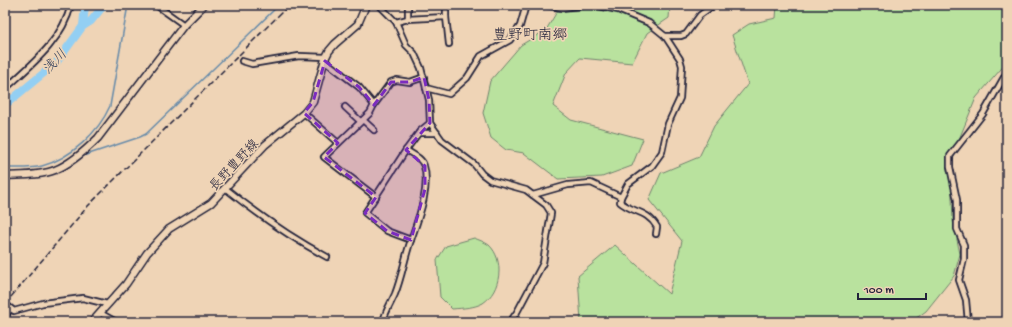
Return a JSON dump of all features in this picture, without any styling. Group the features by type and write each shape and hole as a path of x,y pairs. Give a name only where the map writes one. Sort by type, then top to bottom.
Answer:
{"main road":[{"path":"5,176 41,173 54,170 91,145 98,138 184,26 204,5"},
{"name":"長野豊野線","path":"92,322 126,284 147,253 168,229 211,203 265,145 304,113 313,102 325,59 334,44 358,24 366,5"}],"street":[{"path":"5,89 53,42 66,20 71,5"},
{"path":"156,5 184,26"},
{"path":"379,5 396,22 406,45 414,53 424,77 430,109 430,123 437,133 448,145 474,164 490,180 522,188 533,195 550,210 552,220 543,263 518,312 510,322"},
{"path":"408,5 408,19"},
{"path":"446,5 449,44"},
{"path":"426,88 449,94 467,78 481,56 510,40 520,26 526,5"},
{"path":"547,5 562,8 585,5"},
{"path":"594,5 638,18 648,23 666,36 680,59 682,66 681,90 678,106 671,116 664,148 657,161 646,172 633,179 621,197 620,202 646,214 657,227 656,234"},
{"path":"666,36 681,36 686,34 700,15 714,5"},
{"path":"396,22 408,19 446,17"},
{"path":"242,61 248,65 299,56 325,59 359,87 374,105"},
{"path":"968,322 966,300 960,280 964,259 964,245 957,229 957,200 950,167 950,156 983,114 1007,72"},
{"path":"376,197 324,157 362,120 391,82 397,80 410,82 424,77"},
{"path":"345,106 374,130"},
{"path":"304,113 338,143"},
{"path":"411,240 387,231 365,214 406,150 419,133 430,123"},
{"path":"419,133 437,133"},
{"path":"383,322 385,314 395,293 411,240 421,215 425,189 425,166 420,159 406,150"},
{"path":"533,195 568,185 592,183 621,197"},
{"path":"225,188 265,220 293,239 326,258"},
{"path":"5,304 10,309 16,311 43,303 83,298 107,304"},
{"path":"5,317 10,309"},
{"path":"100,313 116,322"}],"highlighted area":[{"path":"325,61 359,87 374,105 391,82 410,82 424,77 429,100 430,123 406,150 425,166 425,189 411,240 387,231 365,213 376,197 324,157 338,143 304,113 313,102"}],"green space":[{"path":"561,5 670,5 669,18 647,33 632,63 580,58 566,73 553,106 571,120 643,139 632,166 602,177 558,179 524,153 506,150 491,138 483,113 490,81 521,45 546,30"},
{"path":"777,5 1007,5 1007,62 976,98 955,149 951,176 953,221 960,254 954,276 926,311 911,322 581,322 578,276 615,245 669,294 682,241 649,200 661,173 699,157 714,126 748,84 732,35 749,24 776,18"},
{"path":"474,238 489,245 494,251 499,267 497,283 489,298 480,305 452,309 440,297 437,260 446,246"}],"waterway":[{"name":"浅川","path":"5,105 56,63 83,26 85,5"},
{"path":"83,26 91,21 104,5"},
{"path":"5,168 33,168 53,162 73,151 91,135 98,126 110,106 128,5"},
{"path":"83,156 146,134 279,5"}],"railway":[{"path":"5,304 88,206 289,5"}],"district":[{"name":"豊野町南郷","path":"530,34"}]}
